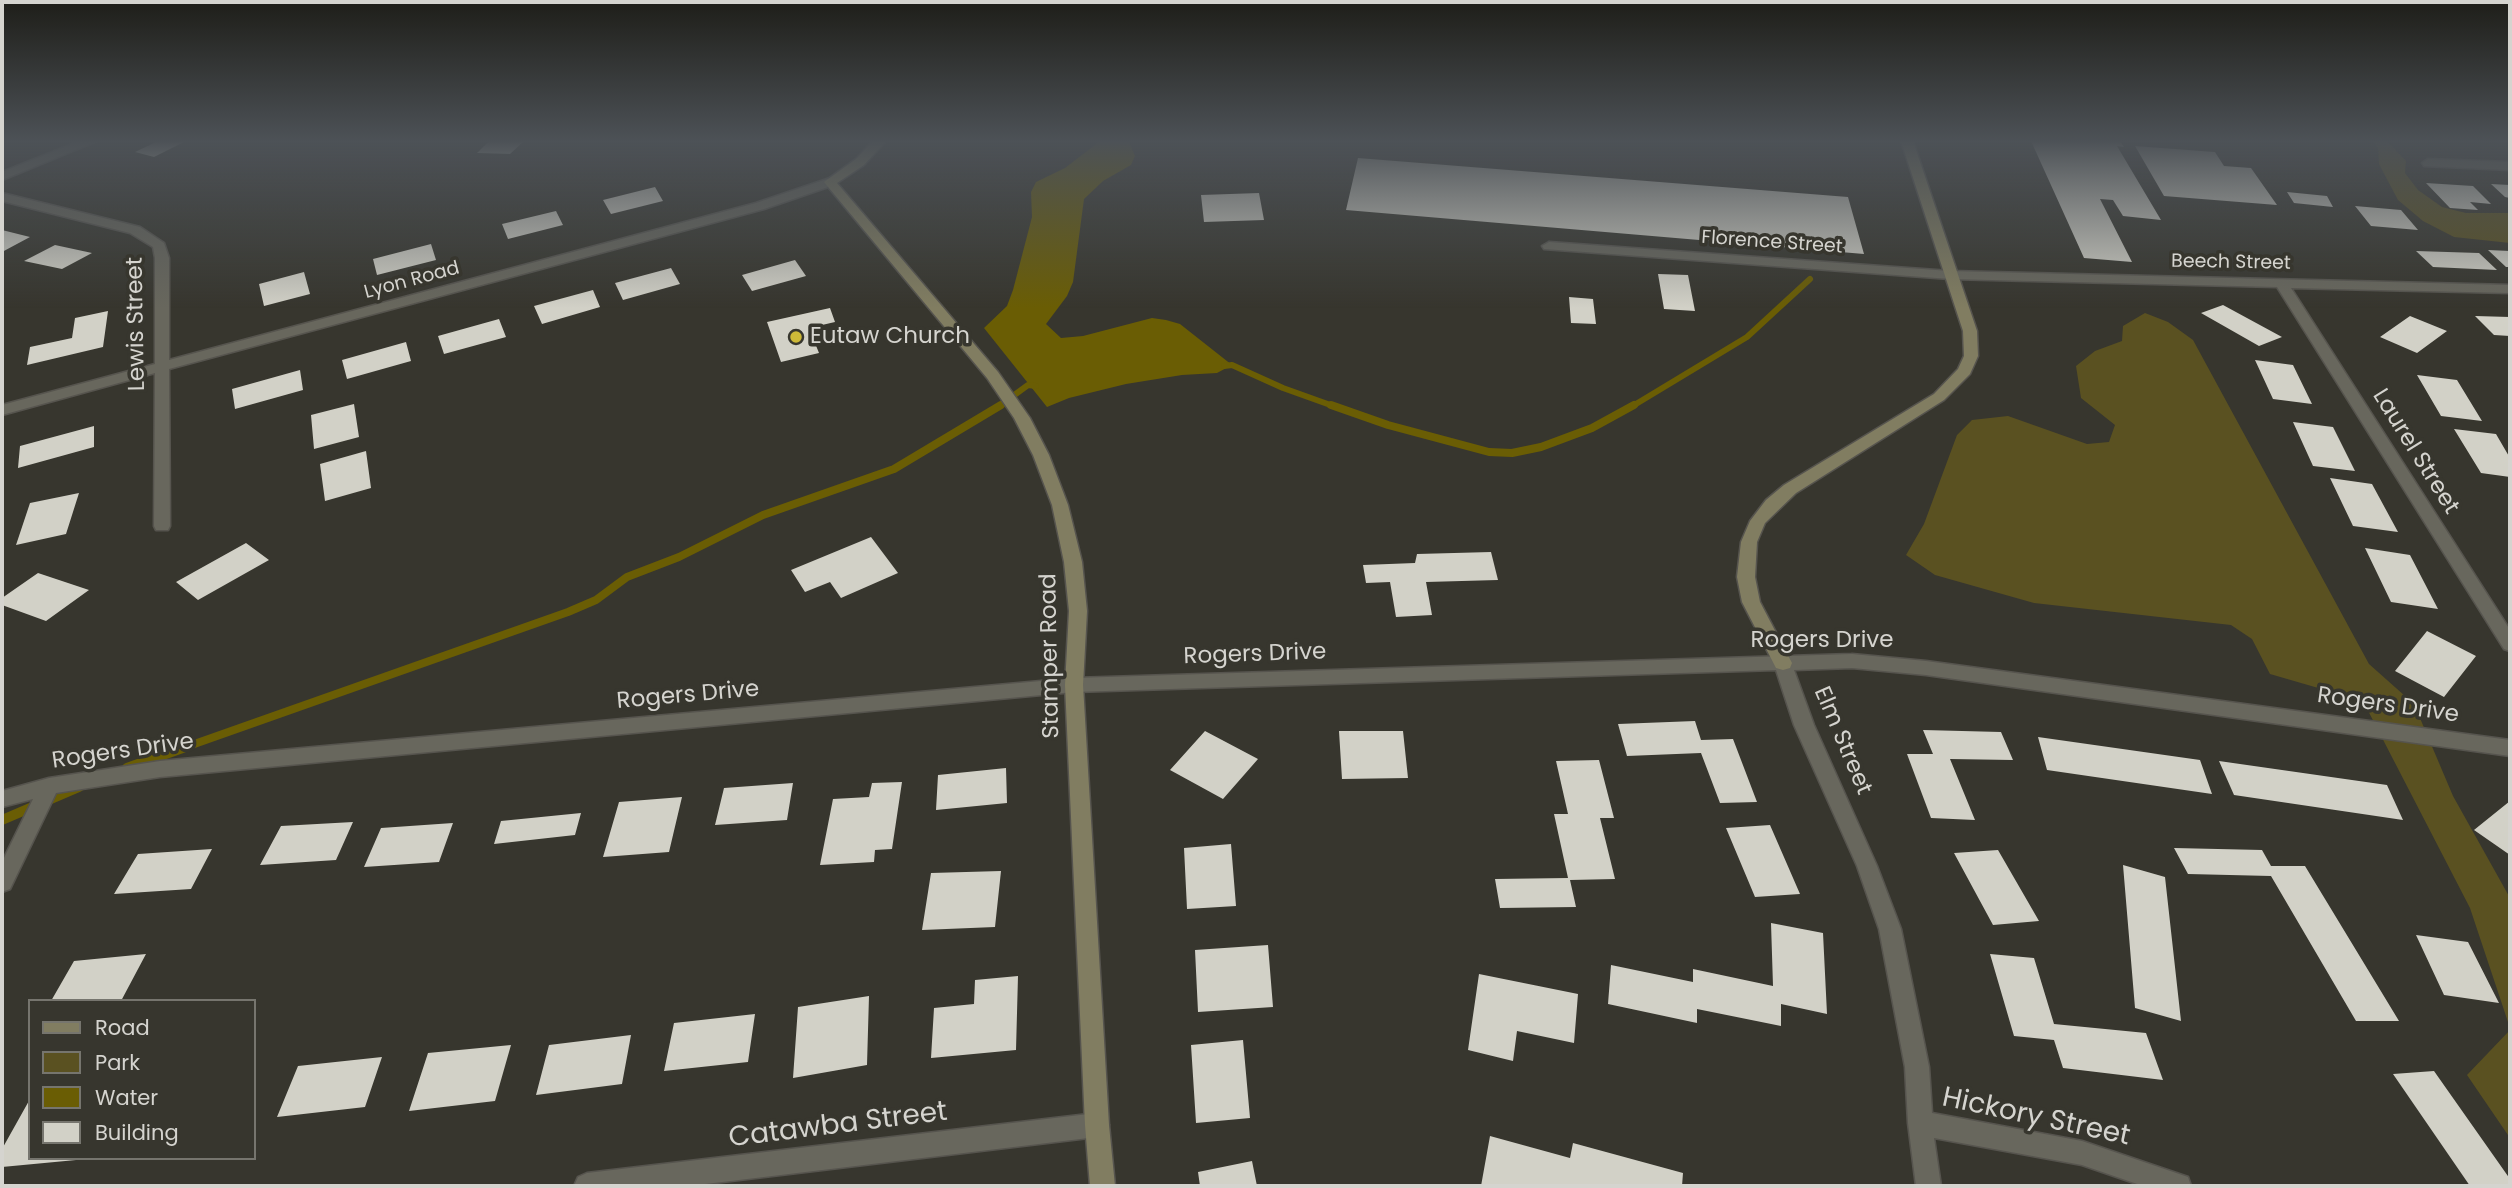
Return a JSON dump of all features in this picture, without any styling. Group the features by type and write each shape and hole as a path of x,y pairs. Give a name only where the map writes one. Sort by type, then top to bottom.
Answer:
{"street":[{"name":"Lyon Road","path":"2,411 788,196"},
{"name":"Stamper Road","path":"842,196 996,379 1022,418 1041,455 1060,505 1073,562 1078,611 1074,685 1097,1125 1103,1186"},
{"name":"Elm Street","path":"1925,196 1972,340 1971,356 1965,371 1939,397 1781,496 1758,522 1749,542 1746,577 1751,602 1783,663 1804,725 1867,866 1891,929 1917,1067 1920,1123 1928,1186"},
{"name":"Lewis Street","path":"2,197 135,230 159,246 162,258 162,526"},
{"name":"Florence Street","path":"1549,246 1950,275"},
{"name":"Beech Street","path":"1950,275 2510,289"},
{"name":"Laurel Street","path":"2282,284 2510,644"},
{"name":"Rogers Drive","path":"2,799 49,786 160,769 1074,685 1852,661 1926,668 2510,748"},
{"path":"2,883 49,786"},
{"name":"Hickory Street","path":"1920,1123 2082,1153 2179,1186"},
{"name":"Catawba Street","path":"587,1186 1097,1125"}],"green space":[{"path":"2396,196 2427,196 2442,207 2466,213 2510,213 2510,243 2454,237 2423,221"},
{"path":"2145,313 2168,322 2193,340 2369,664 2414,704 2453,796 2510,898 2510,1028 2470,908 2363,701 2270,674 2252,639 2231,625 2034,603 1935,575 1906,555 1924,524 1957,435 1972,420 2008,416 2087,444 2109,442 2115,425 2081,398 2076,366 2095,351 2122,341 2123,326"},
{"path":"2510,1030 2510,1138 2467,1075"}],"water":[{"path":"1031,196 1087,196 1084,199 1073,282 1067,296 1046,324 1061,338 1083,336 1152,318 1166,320 1180,324 1232,365 1217,373 1182,375 1126,384 1069,398 1047,407 984,328 1007,306 1032,217"}],"building":[{"path":"617,196 660,196 663,201 611,214 603,200"},
{"path":"1201,196 1260,196 1264,220 1204,222"},
{"path":"1349,196 1848,197 1864,254 1346,210"},
{"path":"2056,196 2147,196 2161,220 2123,216 2113,200 2100,199 2132,262 2084,258"},
{"path":"2170,196 2271,196 2277,205"},
{"path":"2290,196 2327,196 2333,207 2294,203"},
{"path":"2439,196 2483,196 2491,204 2470,202 2478,210 2450,208"},
{"path":"2355,206 2401,210 2418,230 2371,226"},
{"path":"556,211 563,225 508,239 502,224"},
{"path":"2,230 30,237 2,252"},
{"path":"431,244 436,260 377,275 373,259"},
{"path":"55,245 92,253 62,269 24,261"},
{"path":"2488,250 2510,251 2510,267 2506,267"},
{"path":"2416,251 2479,253 2497,270 2433,267"},
{"path":"795,260 806,276 752,291 742,275"},
{"path":"671,268 680,284 623,300 615,283"},
{"path":"304,272 310,294 264,306 259,284"},
{"path":"1658,274 1688,275 1695,311 1664,309"},
{"path":"593,290 600,307 542,324 534,306"},
{"path":"1569,297 1593,299 1596,324 1571,323"},
{"path":"2223,305 2282,337 2259,346 2201,313"},
{"path":"830,308 835,322 809,328 819,353 781,362 767,322"},
{"path":"108,311 103,347 27,365 30,347 72,338 75,318"},
{"path":"2410,316 2447,331 2417,353 2380,337"},
{"path":"2475,316 2510,317 2510,336 2494,335"},
{"path":"499,319 506,337 444,354 438,336"},
{"path":"406,342 411,361 347,379 342,360"},
{"path":"2255,360 2293,365 2312,404 2273,399"},
{"path":"300,370 303,390 235,409 232,389"},
{"path":"2417,375 2457,380 2482,421 2441,416"},
{"path":"354,404 359,437 314,449 311,415"},
{"path":"2293,422 2333,427 2355,471 2313,466"},
{"path":"94,426 94,447 18,468 20,446"},
{"path":"2454,429 2496,434 2510,458 2510,477 2481,473"},
{"path":"366,451 371,488 325,501 320,464"},
{"path":"2330,478 2372,484 2398,532 2353,526"},
{"path":"79,493 66,534 16,545 30,503"},
{"path":"871,537 898,573 841,598 830,582 805,592 791,570"},
{"path":"246,543 269,560 198,600 176,582"},
{"path":"2365,548 2410,555 2438,609 2391,602"},
{"path":"1491,552 1498,580 1426,582 1432,615 1396,617 1390,582 1366,583 1363,565 1415,563 1417,554"},
{"path":"38,573 89,590 46,621 2,605 2,598"},
{"path":"2427,631 2476,656 2444,697 2395,671"},
{"path":"1695,721 1701,740 1733,739 1757,802 1720,803 1701,753 1627,756 1618,724"},
{"path":"1923,730 2001,732 2013,760 1950,759 1975,820 1931,818 1907,754 1933,754"},
{"path":"1205,731 1258,759 1223,799 1170,770"},
{"path":"1339,731 1403,731 1408,778 1342,779"},
{"path":"2038,737 2200,760 2212,794 2047,770"},
{"path":"1599,760 1614,818 1600,818 1615,879 1570,880 1576,907 1500,908 1495,879 1568,878 1554,814 1568,814 1556,761"},
{"path":"2219,761 2387,785 2403,820 2234,795"},
{"path":"1006,768 1007,803 936,810 938,775"},
{"path":"902,782 892,849 875,850 874,862 820,865 833,799 869,797 872,783"},
{"path":"793,783 787,820 715,825 724,788"},
{"path":"682,797 669,852 603,857 619,802"},
{"path":"2510,801 2510,855 2474,830"},
{"path":"581,813 575,835 494,844 501,821"},
{"path":"353,822 336,860 260,865 281,826"},
{"path":"453,823 439,862 364,867 381,828"},
{"path":"1770,825 1800,894 1755,897 1726,828"},
{"path":"1231,844 1236,906 1187,909 1184,848"},
{"path":"2174,848 2262,850 2271,866 2305,866 2399,1021 2356,1021 2271,876 2188,874"},
{"path":"212,849 191,889 114,894 138,854"},
{"path":"1998,850 2039,921 1993,925 1954,853"},
{"path":"2123,865 2165,877 2181,1021 2135,1008"},
{"path":"1001,871 995,927 922,930 931,873"},
{"path":"1771,923 1823,933 1827,1014 1781,1004 1781,1026 1697,1009 1697,1023 1608,1004 1611,965 1693,982 1693,969 1773,986"},
{"path":"2416,935 2468,942 2499,1003 2444,995"},
{"path":"1268,945 1273,1007 1198,1012 1195,950"},
{"path":"146,954 122,999 52,999 74,961"},
{"path":"1990,954 2034,958 2054,1024 2146,1033 2163,1080 2063,1068 2054,1040 2014,1036"},
{"path":"1479,974 1578,994 1574,1043 1517,1031 1513,1061 1468,1050"},
{"path":"1018,976 1016,1050 931,1058 934,1008 974,1004 975,980"},
{"path":"869,996 867,1065 793,1078 798,1007"},
{"path":"755,1014 748,1062 664,1071 674,1023"},
{"path":"631,1035 622,1084 536,1095 549,1045"},
{"path":"1243,1040 1250,1118 1196,1123 1191,1045"},
{"path":"511,1045 495,1101 409,1111 428,1053"},
{"path":"382,1057 365,1107 277,1117 298,1066"},
{"path":"2434,1071 2510,1179 2510,1186 2470,1186 2393,1074"},
{"path":"28,1103 28,1160 76,1160 2,1167 2,1149"},
{"path":"1490,1136 1570,1158 1573,1143 1683,1173 1682,1186 1481,1186"},
{"path":"1252,1161 1257,1186 1200,1186 1198,1172"}],"waterway":[{"path":"1631,407 1747,337 1810,279"},
{"path":"1224,366 1232,365 1283,388 1336,407"},
{"path":"1000,406 1028,385 1036,386"},
{"path":"1331,405 1388,425 1489,452 1512,453 1541,447 1592,428 1634,405"},
{"path":"183,748 568,612 596,600 627,577 679,557 763,515 894,469 1000,406"},
{"path":"127,768 188,746"},
{"path":"2,820 79,787"}],"place":[{"name":"Eutaw Church","path":"796,337"}]}
